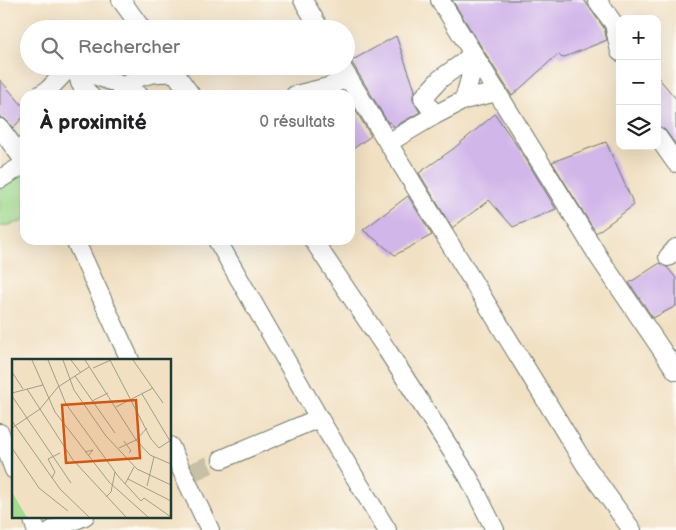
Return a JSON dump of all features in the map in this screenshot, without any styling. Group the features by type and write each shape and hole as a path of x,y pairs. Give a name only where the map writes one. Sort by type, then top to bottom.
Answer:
{"street":[{"path":"121,0 135,20"},
{"path":"303,0 315,20"},
{"path":"440,0 468,57 497,92 600,259 676,371"},
{"path":"597,0 614,24 616,33"},
{"path":"464,100 471,75 468,57"},
{"path":"435,115 423,98 440,79 468,57"},
{"path":"48,90 64,75"},
{"path":"76,75 85,90"},
{"path":"90,75 124,90"},
{"path":"130,90 140,76 144,75"},
{"path":"177,75 187,90"},
{"path":"316,90 328,87 342,75"},
{"path":"347,75 586,466 632,530"},
{"path":"388,143 464,100 497,92"},
{"path":"2,135 20,156"},
{"path":"661,142 676,163"},
{"path":"0,179 20,165"},
{"path":"77,245 130,359"},
{"path":"220,245 319,418 387,530"},
{"path":"316,245 387,350 469,478 494,530"},
{"path":"222,459 319,418"},
{"path":"0,433 12,465"},
{"path":"171,448 182,476 210,530"},
{"path":"52,530 80,518"}],"green space":[{"path":"20,167 20,222 0,227 0,179"}],"building":[{"path":"452,0 584,0 604,28 607,40 562,58 558,54 512,96"},
{"path":"396,36 415,90 413,100 420,112 394,127 390,122 388,123 355,68 355,59"},
{"path":"0,80 20,102 20,120 13,128 5,119 0,118"},
{"path":"661,81 676,99 676,145 665,130 661,128"},
{"path":"355,109 371,136 355,147"},
{"path":"495,114 524,156 556,209 513,227 489,200 452,228 419,173 453,149"},
{"path":"606,142 634,205 596,233 552,162"},
{"path":"408,196 432,235 395,255 363,230"},
{"path":"660,263 667,267 676,278 676,306 653,318 629,283"}],"tunnel":[{"path":"193,472 222,459"}]}
